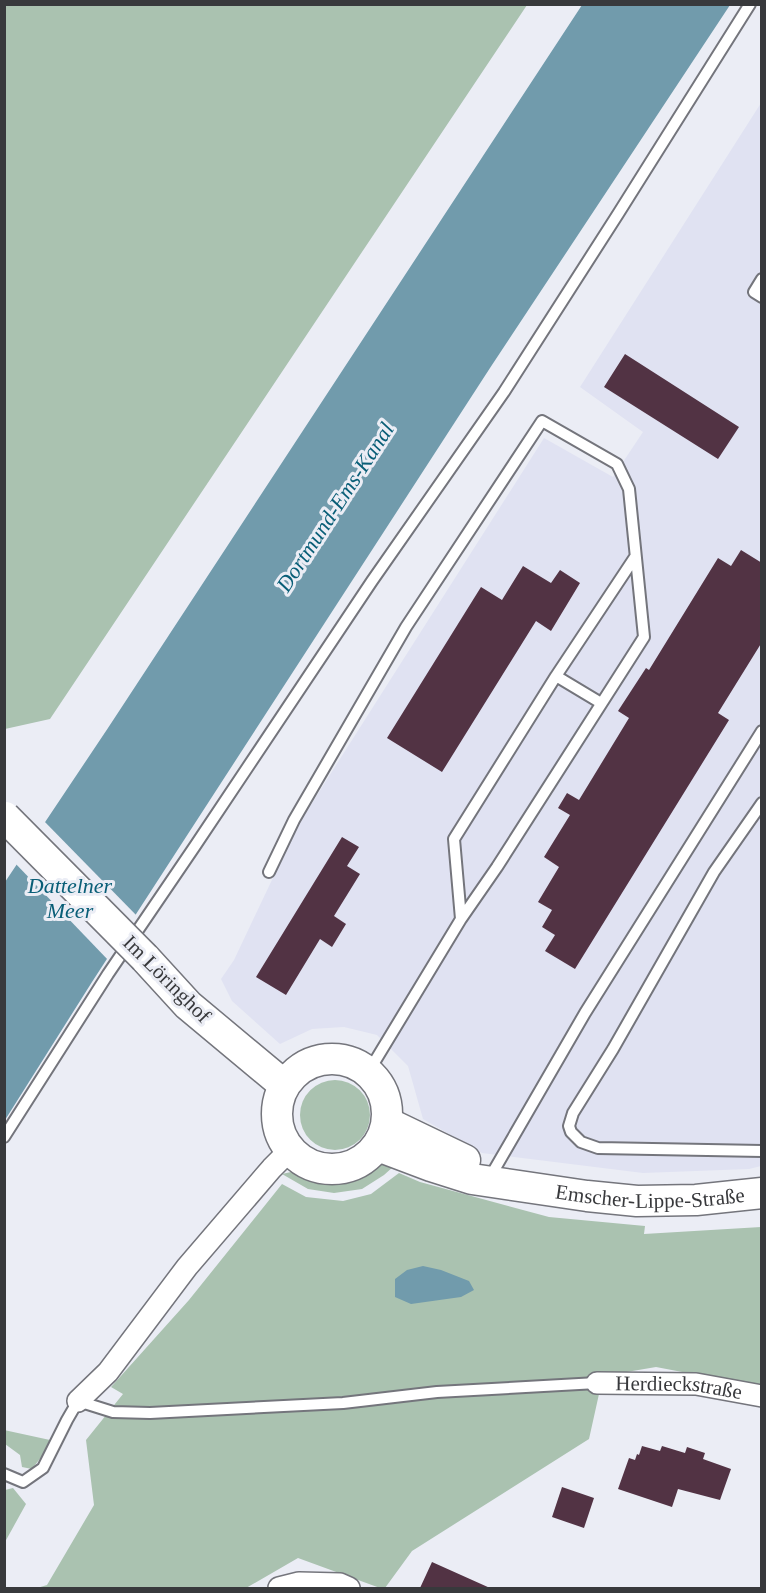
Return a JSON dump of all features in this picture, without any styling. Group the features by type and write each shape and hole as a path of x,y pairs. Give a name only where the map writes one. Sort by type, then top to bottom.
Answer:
{"street":[{"name":"Im Löringhof","path":"5,817 145,958 188,1005 284,1085"},
{"path":"333,1058 352,1061 369,1071 381,1086 387,1104 383,1134 364,1160 345,1168 324,1169 305,1162 290,1150 281,1135 277,1118 278,1101 284,1085 297,1071 314,1061 333,1058"},
{"name":"Emscher-Lippe-Straße","path":"383,1134 476,1165 538,1189"},
{"name":"Emscher-Lippe-Straße","path":"383,1134 431,1166 472,1179 636,1201 696,1200 762,1193"},
{"path":"78,1401 108,1372 187,1267 290,1150"},
{"name":"Herdieckstraße","path":"597,1383 696,1384 762,1396"},
{"path":"289,1586 340,1584 349,1588"}],"lane":[{"path":"4,1137 108,974 372,581 504,392 750,4"},
{"path":"762,279 754,292 762,297"},
{"path":"269,872 294,820 406,627 542,421 617,464 629,489 644,637 497,867 461,919 369,1071"},
{"path":"461,919 454,839 556,676 635,557"},
{"path":"556,676 601,703"},
{"path":"493,1172 585,1013 762,731"},
{"path":"762,802 714,872 613,1049 573,1113 569,1126 580,1142 598,1148 762,1151"},
{"path":"4,1474 23,1482 43,1468 78,1401 113,1412 150,1413 343,1402 437,1392 597,1383"}],"shaded area":[{"path":"761,103 761,1166 749,1169 643,1173 482,1153 423,1119 408,1066 377,1035 344,1027 312,1029 280,1044 232,1001 221,979 234,960 298,825 544,438 613,477 643,432 580,387"}],"green space":[{"path":"4,5 527,5 50,719 5,729"},
{"path":"335,1080 348,1083 360,1090 367,1102 370,1115 367,1128 360,1140 348,1147 335,1150 322,1147 310,1140 303,1128 300,1115 303,1102 310,1090 322,1083"},
{"path":"383,1164 394,1166 362,1189 334,1193 308,1189 282,1174 300,1170 315,1177 337,1181 361,1175"},
{"path":"399,1173 420,1182 549,1217 645,1226 644,1234 761,1227 761,1387 656,1367 603,1376 589,1439 412,1551 385,1588 298,1558 246,1588 37,1588 47,1585 94,1505 86,1440 123,1394 111,1387 189,1300 282,1184 306,1197 343,1201 371,1194"},
{"path":"4,1430 50,1440 32,1469 22,1467 20,1455 5,1444"},
{"path":"13,1488 26,1504 5,1542 5,1490"}],"water":[{"name":"Dattelner Meer","path":"582,5 730,5 490,368 5,1120 5,882"},
{"path":"423,1266 469,1281 474,1290 461,1297 411,1304 395,1297 395,1279 407,1270"}],"pier":[{"path":"43,820 138,917 109,961 14,862"}],"building":[{"path":"625,354 739,427 718,459 604,387"},
{"path":"741,550 762,563 762,642 718,713 729,720 575,969 545,951 555,935 542,927 552,910 538,902 559,867 544,857 570,815 558,808 567,793 579,800 629,718 618,711 646,668 649,670 718,558 731,566"},
{"path":"523,566 551,583 560,570 580,583 551,631 536,621 442,772 387,738 481,587 502,600"},
{"path":"342,837 359,847 347,866 360,874 334,916 346,924 332,947 320,939 286,995 256,977"},
{"path":"642,1446 660,1451 662,1446 685,1453 687,1447 705,1453 703,1459 731,1469 720,1500 678,1489 672,1507 618,1489 629,1458 635,1460"},
{"path":"562,1487 594,1498 584,1528 552,1517"},
{"path":"432,1562 490,1588 420,1588"}],"water label":[{"name":"Dortmund-Ems-Kanal","path":"335,507"}]}
